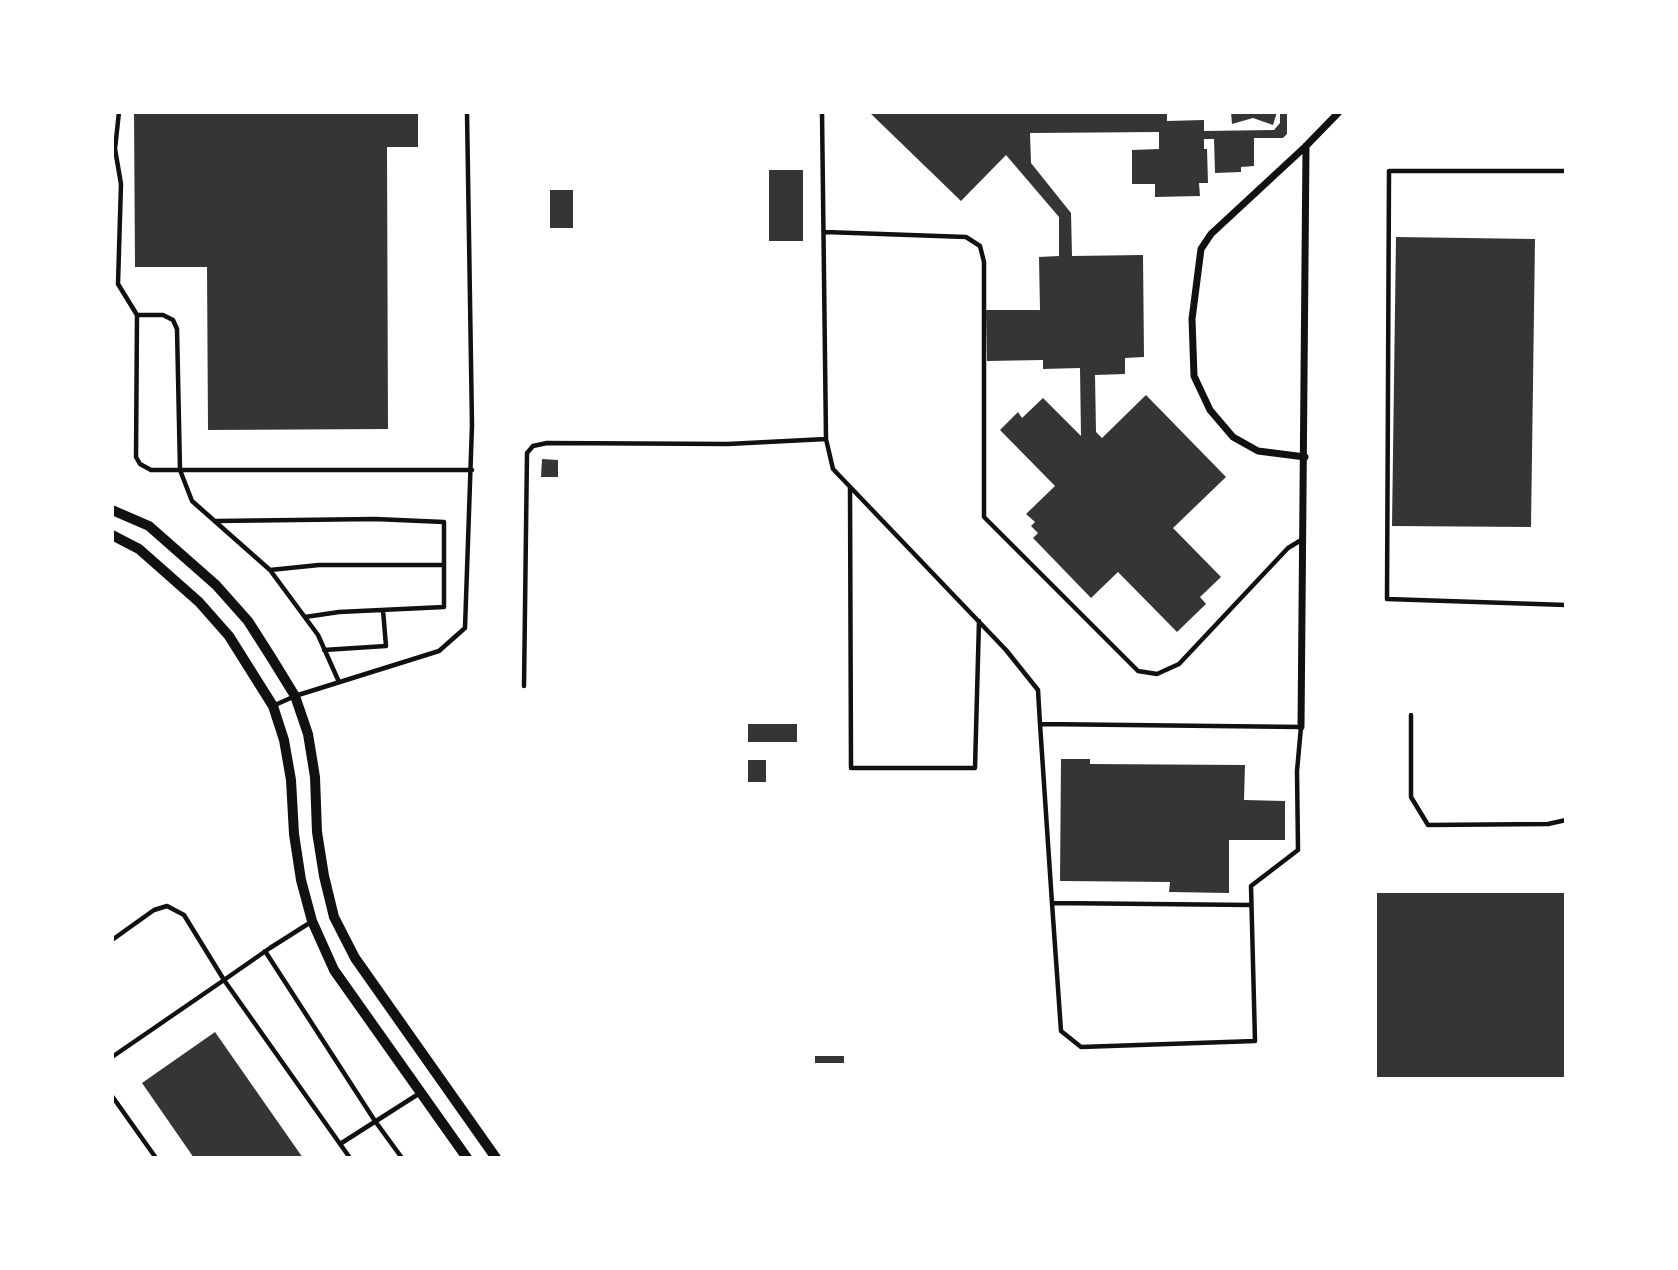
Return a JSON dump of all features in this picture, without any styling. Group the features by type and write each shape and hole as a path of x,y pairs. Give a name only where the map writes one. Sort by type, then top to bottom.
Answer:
{"street":[{"path":"1305,457 1258,451 1233,436 1210,410 1194,376 1192,319 1202,248 1211,234 1339,112"},
{"path":"1301,727 1306,146"},
{"path":"112,510 149,526 216,585 248,621 295,696 310,745 315,777 317,832 334,917 355,958 496,1158"},
{"path":"112,536 139,550 199,602 229,636 273,706 287,753 294,834 301,880 312,921 334,970 467,1158"},
{"path":"312,921 334,917"},
{"path":"420,1092 440,1079"}],"lane":[{"path":"120,112 114,149 121,184 118,284 137,315 135,457 140,464 151,470 472,470"},
{"path":"273,706 295,696 439,651 465,628 472,470 467,112"},
{"path":"822,112 826,439 833,469 1006,650 1038,690 1040,724 1052,896 1052,903 1061,1031 1081,1047 1255,1041 1251,886 1298,850 1297,771 1301,727 1040,724"},
{"path":"1566,171 1389,170 1387,599 1566,605"},
{"path":"825,232 966,237 980,246 984,262 984,517 1138,671 1157,674 1179,664 1288,548 1304,538"},
{"path":"137,315 163,315 173,320 177,330 180,470 192,501 270,570 318,635 339,682"},
{"path":"524,686 527,453 533,446 547,443 728,444 826,439"},
{"path":"850,487 850,768 975,768 979,621"},
{"path":"215,521 375,519 444,522 444,607 340,612 304,617"},
{"path":"270,570 319,565 444,565"},
{"path":"324,650 386,646 383,610"},
{"path":"1411,715 1412,797 1428,825 1548,824 1566,820"},
{"path":"1052,903 1251,905"},
{"path":"112,940 154,910 167,906 184,915 225,980 350,1158"},
{"path":"112,1058 312,921"},
{"path":"265,951 402,1158"},
{"path":"340,1144 420,1092"},
{"path":"112,1096 156,1158"}],"building":[{"path":"134,112 418,112 418,147 387,147 388,429 208,430 207,267 135,267"},
{"path":"869,112 1167,112 1167,121 1204,120 1204,131 1274,130 1280,123 1280,112 1287,112 1287,134 1283,138 1254,138 1254,166 1241,167 1241,172 1215,173 1214,139 1204,139 1208,183 1199,183 1200,196 1155,197 1155,184 1132,184 1132,150 1159,149 1159,132 1030,133 1031,163 1071,213 1072,256 1143,255 1144,357 1125,358 1125,374 1095,375 1096,432 1102,438 1146,395 1226,477 1173,528 1221,577 1200,597 1206,604 1177,632 1118,572 1091,598 1033,538 1038,533 1031,526 1035,522 1026,514 1055,486 1000,430 1018,412 1022,418 1043,398 1081,436 1080,368 1043,369 1043,360 987,361 986,310 1040,310 1039,257 1059,256 1059,217 1006,155 961,201"},
{"path":"1231,112 1277,112 1273,125 1253,118 1232,124"},
{"path":"769,170 803,170 803,241 769,241"},
{"path":"550,190 573,190 573,228 550,228"},
{"path":"1396,237 1535,239 1531,527 1392,526"},
{"path":"542,459 558,460 558,477 541,477"},
{"path":"748,724 797,724 797,742 748,742"},
{"path":"1061,759 1090,759 1090,764 1245,765 1244,800 1285,801 1285,840 1229,840 1229,893 1169,892 1170,882 1060,881"},
{"path":"748,760 766,760 766,782 748,782"},
{"path":"1377,893 1566,893 1566,1077 1377,1077"},
{"path":"215,1032 303,1158 194,1158 142,1083"},
{"path":"815,1056 844,1056 844,1063 815,1063"}]}
